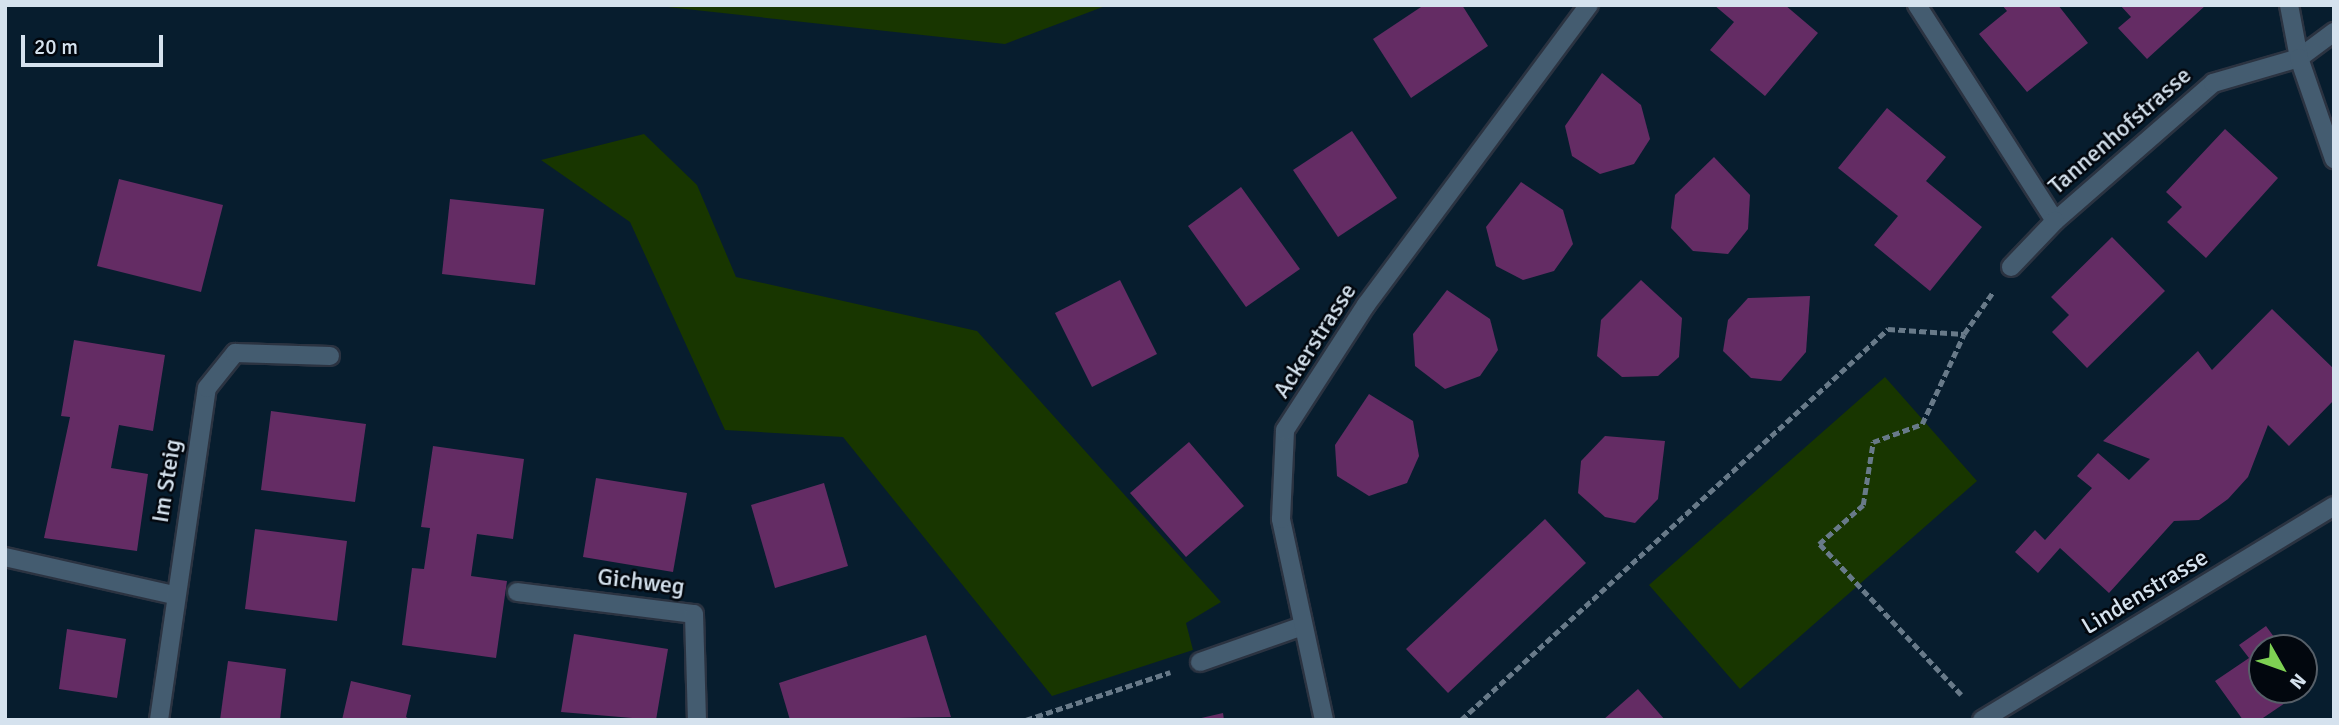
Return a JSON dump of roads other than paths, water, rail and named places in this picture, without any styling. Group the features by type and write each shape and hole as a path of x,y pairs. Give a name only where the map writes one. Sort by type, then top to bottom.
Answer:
{"street":[{"name":"Ackerstrasse","path":"1324,720 1281,519 1285,430 1366,305 1564,44 1589,5"},
{"name":"Tannenhofstrasse","path":"1917,5 2055,221"},
{"path":"2289,5 2299,58 2334,159"},
{"path":"2299,58 2334,32"},
{"name":"Tannenhofstrasse","path":"2011,267 2055,221 2213,83 2299,58"},
{"name":"Im Steig","path":"159,720 174,595 207,388 235,353 330,356"},
{"name":"Lindenstrasse","path":"1982,720 2334,506"},
{"path":"5,557 174,595"},
{"name":"Gichweg","path":"517,592 694,614 697,720"},
{"path":"1200,662 1302,626"}]}
